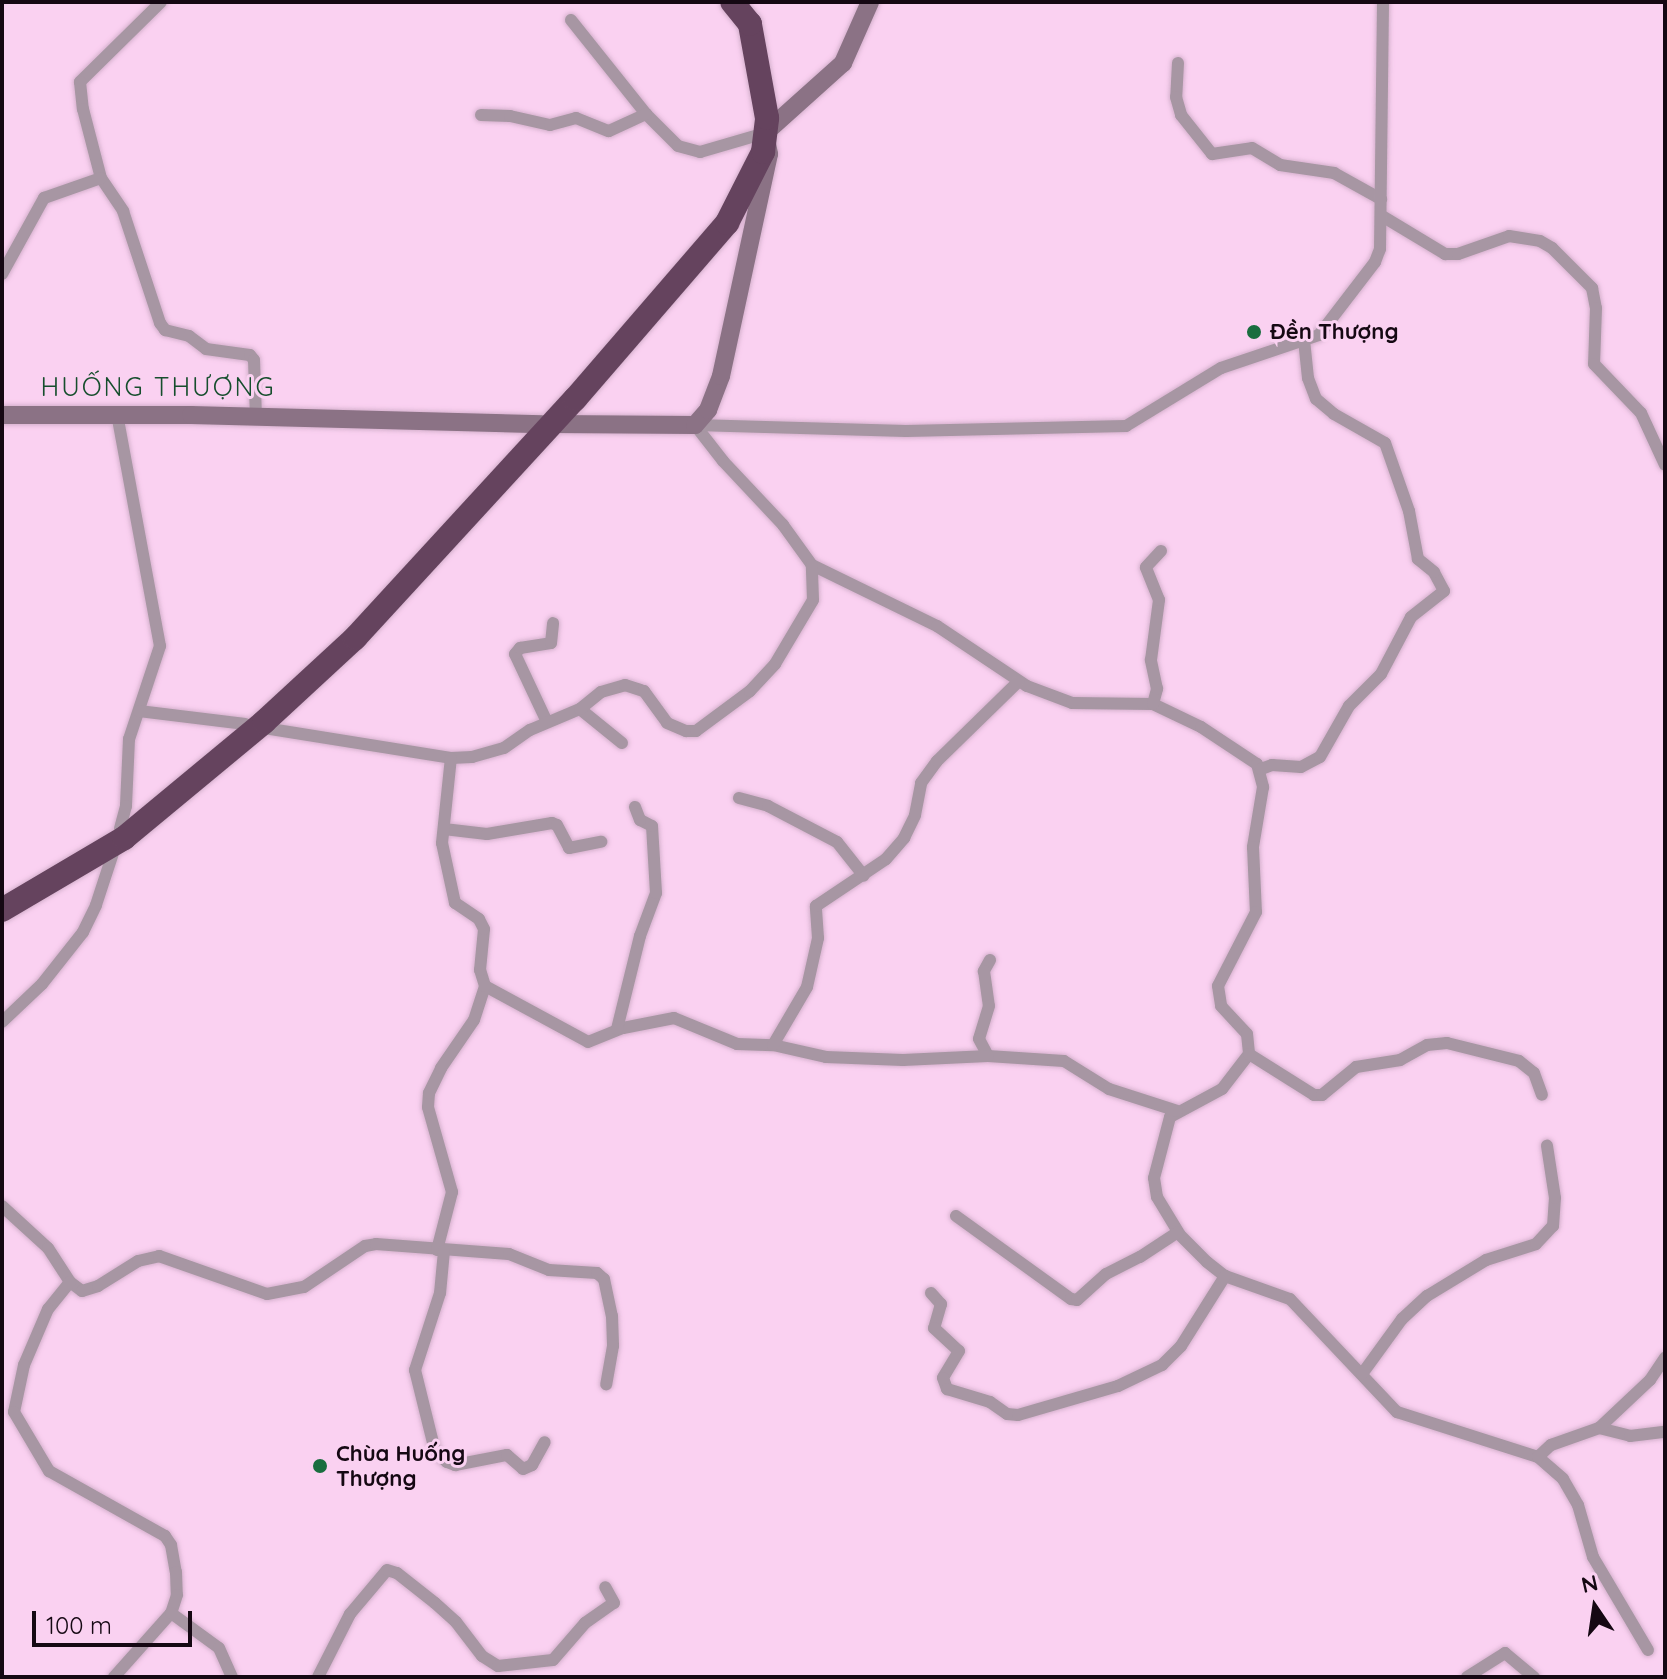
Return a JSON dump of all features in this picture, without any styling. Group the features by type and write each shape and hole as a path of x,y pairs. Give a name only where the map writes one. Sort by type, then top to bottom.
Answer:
{"highway":[{"path":"715,2 739,30 751,35"},
{"path":"10,900 118,835 252,726 453,526 547,424 719,217 733,208 763,152 767,118 750,24 732,2"}],"street":[{"path":"161,2 80,82 101,178 123,211 160,323 165,330 189,336 206,349 250,355 254,360 256,417"},
{"path":"571,20 646,114 678,146 700,152 765,133 843,63 870,2"},
{"path":"2,415 117,414 906,431 1126,426 1221,368 1319,335 1333,321 1375,262 1380,249 1382,216 1383,2"},
{"path":"1178,63 1176,97 1181,115 1212,154 1252,148 1280,165 1334,173 1381,199"},
{"path":"481,115 510,116 550,125 576,118 609,131 646,114"},
{"path":"695,425 715,396 721,376 769,154 765,133"},
{"path":"2,274 44,198 101,178"},
{"path":"1382,216 1445,254 1458,254 1509,236 1540,241 1552,248 1592,288 1596,308 1594,364 1641,413 1665,465"},
{"path":"1261,769 1272,765 1301,767 1320,757 1349,706 1381,674 1411,617 1444,591 1434,572 1418,559 1409,511 1385,443 1334,414 1316,399 1308,378 1304,341"},
{"path":"2,1022 42,984 83,932 96,905 126,806 127,750 159,656 159,634 117,414"},
{"path":"695,425 723,461 783,525 812,565 937,626 1018,682 1072,703 1153,704 1201,727 1261,769 1263,787 1253,847 1256,912 1218,986 1221,1006 1247,1034 1249,1054 1222,1089 1177,1111 1165,1127 1154,1178 1157,1197 1178,1232 1225,1276 1290,1299 1397,1412 1538,1457 1563,1479 1574,1495 1593,1557 1648,1650"},
{"path":"1153,704 1157,689 1151,660 1159,600 1146,567 1161,551"},
{"path":"139,711 451,758 497,751 547,722 580,709 614,686 635,686 644,691 667,723 686,731 696,731 750,691 775,664 813,600 812,565"},
{"path":"547,722 515,654 520,648 551,643 553,623"},
{"path":"773,1045 807,987 818,938 816,906 864,876 904,838 915,815 921,783 937,761 1018,682"},
{"path":"580,709 622,743"},
{"path":"451,758 442,843 455,903 479,919 484,929 480,970 485,986 474,1020 441,1068 429,1093 428,1107 452,1192 440,1251 440,1293 415,1370 439,1457 455,1465 507,1455 523,1469 532,1465 545,1442"},
{"path":"739,798 768,806 837,842 864,876"},
{"path":"617,1029 637,947 656,893 652,826 640,820 635,807"},
{"path":"444,829 487,834 552,823 557,825 569,848 601,842"},
{"path":"988,1056 979,1039 989,1006 990,995 983,981 990,960"},
{"path":"485,986 580,1040 597,1041 617,1029 674,1018 737,1044 773,1045 859,1060 988,1056 1064,1061 1119,1094 1177,1111"},
{"path":"1249,1054 1314,1095 1322,1095 1356,1067 1400,1060 1432,1043 1447,1043 1519,1061 1534,1073 1542,1095"},
{"path":"1362,1374 1402,1319 1427,1296 1486,1260 1536,1244 1553,1226 1555,1198 1547,1146"},
{"path":"2,1206 55,1256 77,1289 90,1289 138,1261 159,1256 267,1294 309,1284 370,1244 509,1254 549,1270 601,1275 613,1332 606,1384"},
{"path":"956,1216 1071,1299 1083,1296 1106,1274 1140,1257 1178,1232"},
{"path":"931,1293 941,1304 933,1322 934,1328 959,1351 943,1378 947,1389 990,1402 1012,1416 1118,1386 1162,1365 1181,1346 1225,1276"},
{"path":"70,1282 48,1309 24,1365 8,1415 49,1471 168,1539 176,1584 171,1613 114,1677"},
{"path":"1538,1457 1551,1445 1599,1428 1650,1380 1665,1358"},
{"path":"1599,1428 1630,1436 1665,1432"},
{"path":"318,1677 350,1614 387,1570 397,1573 435,1603 456,1622 482,1656 498,1666 553,1660 585,1623 614,1603 605,1587"},
{"path":"171,1613 219,1648 232,1677"},
{"path":"1467,1677 1505,1653 1534,1677"}],"place":[{"name":"Đền Thượng","path":"1254,332"},
{"name":"Chùa Huống Thượng","path":"320,1466"}],"district":[{"name":"HUỐNG THƯỢNG","path":"158,387"}]}
